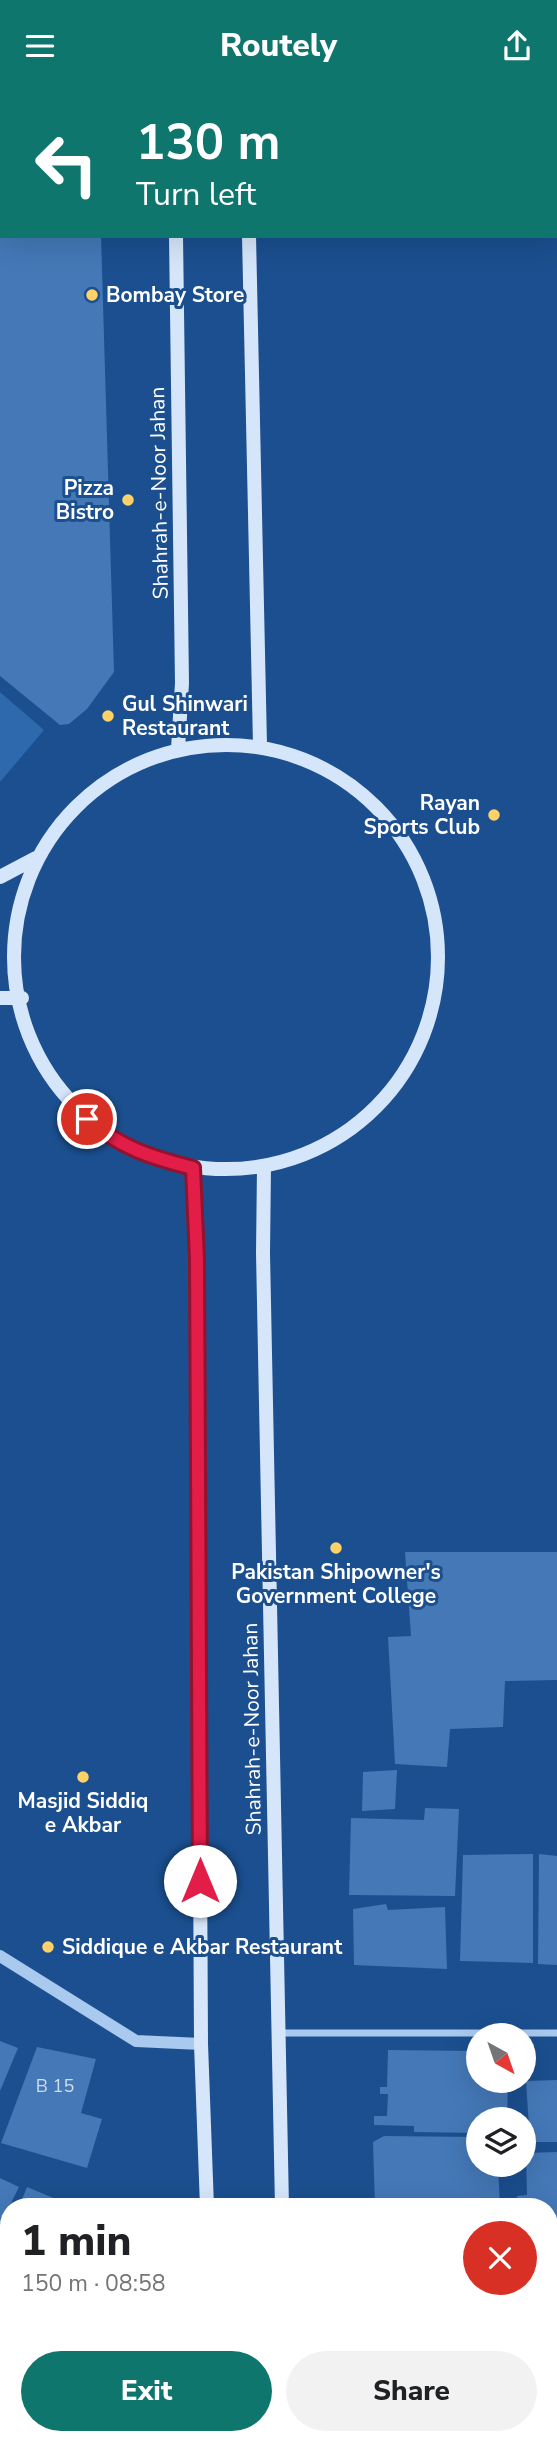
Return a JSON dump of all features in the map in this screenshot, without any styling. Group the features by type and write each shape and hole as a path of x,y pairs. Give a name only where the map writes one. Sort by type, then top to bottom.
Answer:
{"main road":[{"name":"Shahrah-e-Noor Jahan","path":"176,238 182,683 178,749"},
{"path":"249,238 260,745"},
{"path":"235,743 304,751 361,789 397,830 410,852 431,906 437,963 428,1019 404,1071 366,1115 319,1148 264,1166 241,1170 193,1168 147,1156 105,1134 69,1103 40,1065 12,967 17,911 36,858 81,801 178,749 235,743"},
{"path":"0,877 36,858"},
{"path":"0,998 22,998"},
{"name":"Shahrah-e-Noor Jahan","path":"264,1166 263,1254 282,2198"},
{"path":"193,1168 197,1273 201,2043 207,2198"}],"street":[{"path":"0,1956 136,2041 201,2043"},
{"path":"279,2033 557,2033"}],"shaded area":[{"path":"0,692 44,730 0,782"}],"building":[{"path":"0,238 101,238 114,672 87,709 69,724 60,725 0,676"},
{"path":"405,1552 557,1552 557,1680 505,1681 503,1727 450,1729 447,1767 395,1764 388,1637 411,1636"},
{"path":"397,1770 395,1809 362,1811 363,1772"},
{"path":"425,1808 459,1809 455,1896 349,1895 351,1818 424,1820"},
{"path":"533,1854 533,1963 460,1961 463,1855"},
{"path":"539,1854 557,1856 557,1965 538,1964"},
{"path":"386,1904 388,1910 445,1907 447,1969 354,1965 353,1909"},
{"path":"0,2041 18,2048 0,2091"},
{"path":"37,2047 96,2059 81,2113 102,2119 87,2168 1,2143"},
{"path":"388,2050 466,2051 466,2093 508,2093 507,2107 466,2107 466,2133 414,2132 414,2126 374,2125 374,2116 387,2116 388,2094 380,2094 380,2087 387,2087"},
{"path":"557,2080 557,2142 536,2142 536,2107 528,2107 527,2093 536,2093 536,2081"},
{"path":"384,2136 466,2137 466,2177 499,2177 500,2198 375,2198 373,2142"},
{"path":"557,2152 557,2198 517,2198 527,2195 527,2177 536,2177 536,2153"},
{"path":"0,2178 19,2187 14,2198 0,2198"},
{"path":"27,2187 53,2198 23,2198"}],"place":[{"name":"Bombay Store","path":"92,295"},
{"name":"Pizza Bistro","path":"128,500"},
{"name":"Gul Shinwari Restaurant","path":"108,716"},
{"name":"Rayan Sports Club","path":"494,815"},
{"name":"Pakistan Shipowner's Government College","path":"336,1548"},
{"name":"Masjid Siddiq e Akbar","path":"83,1777"},
{"name":"Siddique e Akbar Restaurant","path":"48,1947"}],"route":[{"path":"87,1119 105,1134 147,1156 193,1168 197,1259 200,1881"}]}
